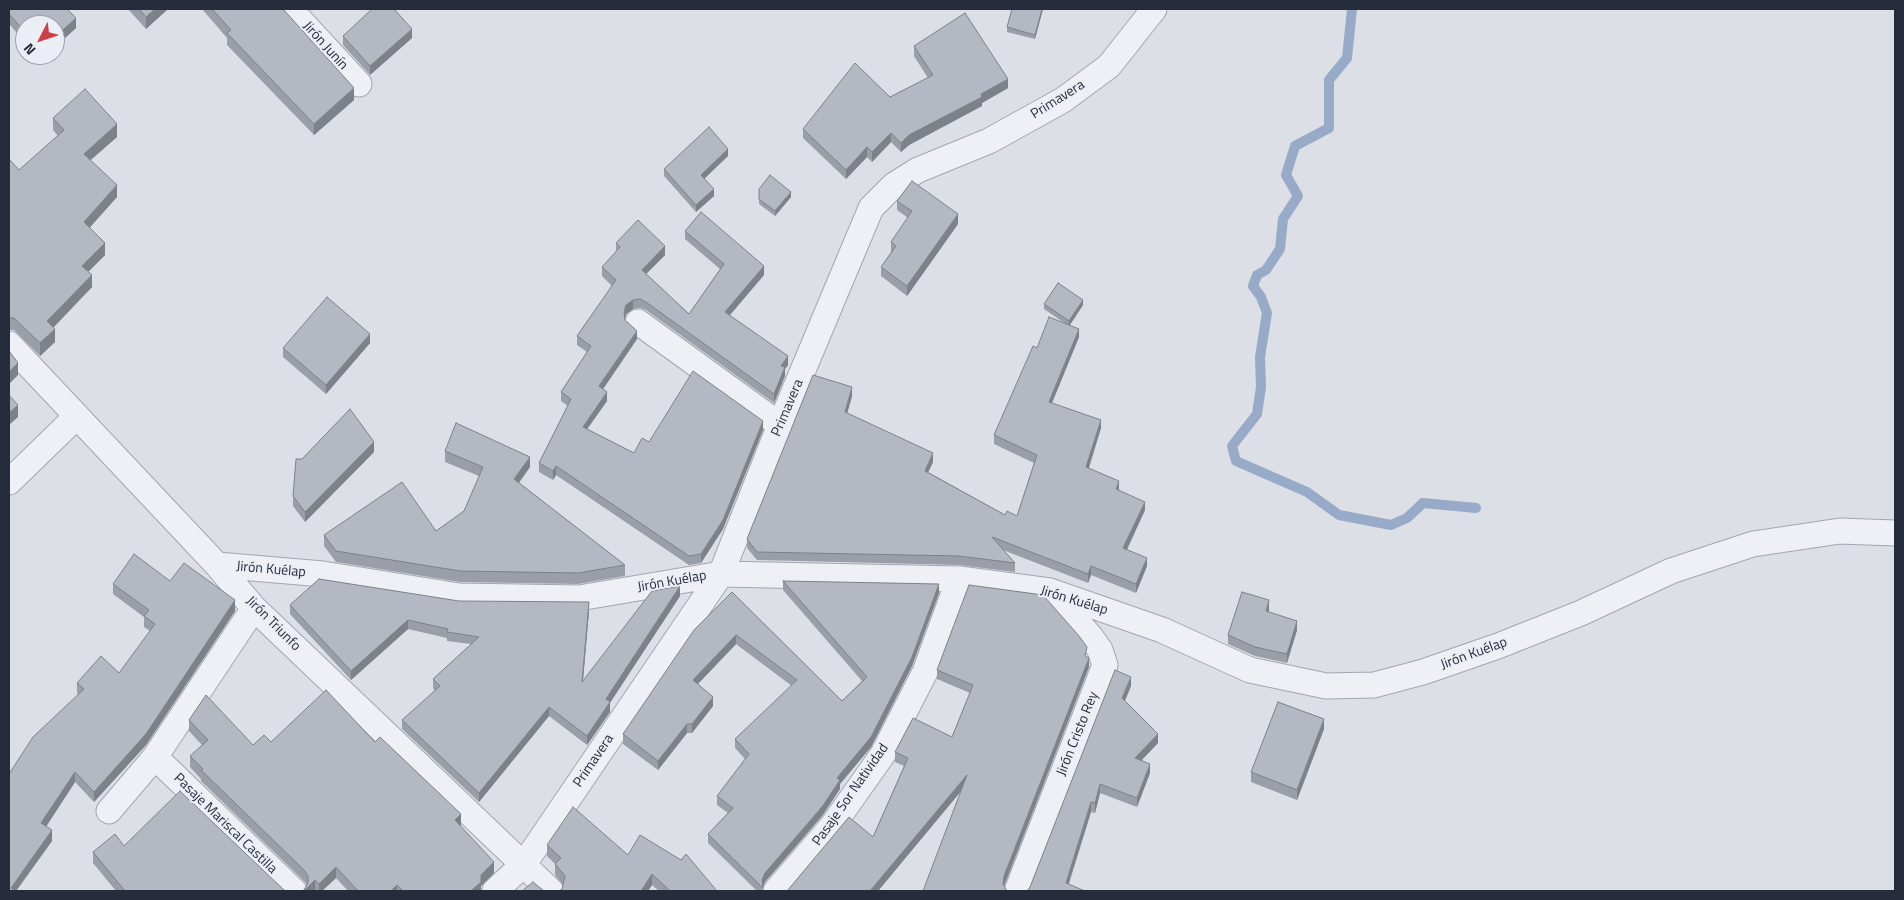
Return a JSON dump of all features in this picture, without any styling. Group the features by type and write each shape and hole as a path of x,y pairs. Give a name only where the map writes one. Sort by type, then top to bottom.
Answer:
{"street":[{"name":"Jirón Junín","path":"290,9 359,84"},
{"name":"Primavera","path":"495,891 524,864 721,574 780,425 872,208 894,185 918,170 989,141 1063,100 1109,66 1154,9"},
{"path":"638,322 780,425"},
{"name":"Jirón Triunfo","path":"9,344 217,565 254,608 551,891"},
{"path":"9,482 76,417"},
{"name":"Jirón Kuélap","path":"217,565 323,574 459,596 479,597 578,598 721,574 959,579 1050,590 1162,630 1250,670 1326,686 1374,685 1423,672 1498,646 1580,613 1671,571 1753,544 1840,531 1895,533"},
{"name":"Pasaje Sor Natividad","path":"776,891 833,825 883,754 925,672 959,579"},
{"name":"Jirón Cristo Rey","path":"1017,891 1106,665 1100,650 1090,636 1050,590"},
{"path":"109,811 155,757 254,608"},
{"name":"Pasaje Mariscal Castilla","path":"155,757 294,891"}],"building":[{"path":"9,9 67,9 76,18 65,28 65,15 15,15 15,21 9,14"},
{"path":"139,9 155,9 146,17"},
{"path":"212,9 283,9 354,88 314,124 227,33 231,30"},
{"path":"372,9 394,9 412,29 370,66 343,36"},
{"path":"1012,9 1042,9 1035,35 1007,27"},
{"path":"965,13 1008,79 981,94 982,97 909,135 901,143 891,133 872,152 867,147 846,170 803,129 855,63 890,97 933,75 914,46"},
{"path":"85,89 117,124 84,154 117,185 84,222 105,243 82,266 92,275 47,321 55,329 40,343 14,318 9,318 9,159 19,170 64,130 53,118"},
{"path":"709,127 728,149 701,175 714,189 696,205 664,169"},
{"path":"770,175 791,192 775,211 759,199 759,189"},
{"path":"912,181 958,214 907,286 881,267 896,246 891,242 912,211 897,201"},
{"path":"701,212 764,266 725,312 788,356 781,366 785,367 774,394 646,302 640,299 633,300 626,305 624,312 625,320 637,331 599,386 607,392 583,427 634,453 642,438 649,442 693,371 763,421 723,520 701,554 689,556 556,466 553,471 539,463 571,399 561,392 591,346 577,336 616,280 602,267 620,247 616,243 638,220 665,246 642,270 689,314 724,264 685,231"},
{"path":"1058,283 1083,300 1069,321 1044,304"},
{"path":"327,297 370,334 326,385 283,348"},
{"path":"1049,317 1079,329 1049,402 1101,420 1086,467 1119,481 1116,489 1145,502 1123,548 1147,558 1136,584 1091,566 1088,574 992,537 1015,563 959,556 757,552 747,539 813,375 852,387 845,412 933,453 925,471 1005,515 1007,511 1017,516 1037,455 994,435 1033,346 1037,348"},
{"path":"9,351 18,363 9,372"},
{"path":"9,395 18,405 9,413"},
{"path":"350,409 374,442 305,512 293,496 296,459 302,459"},
{"path":"456,423 530,457 514,479 625,565 578,573 460,571 336,551 324,535 402,482 436,531 464,511 483,467 445,451"},
{"path":"134,554 170,581 184,563 235,600 146,734 94,792 75,772 41,823 52,830 11,888 15,891 9,891 9,774 33,737 84,689 77,683 101,656 119,673 155,624 144,616 149,610 113,584"},
{"path":"319,579 459,601 589,602 582,682 652,591 680,586 606,699 610,702 587,736 549,707 479,793 402,720 440,686 433,679 479,637 447,632 448,629 408,620 351,671 290,605"},
{"path":"783,581 939,584 912,657 871,737 837,778 840,780 822,807 765,873 762,880 763,888 708,834 733,808 717,796 749,754 735,739 797,680 736,635 693,680 713,697 692,724 687,724 658,761 623,734 694,630 732,592 842,701 867,677"},
{"path":"969,585 1043,595 1079,636 1087,647 1085,656 1089,658 1004,876 1003,884 1007,891 923,891 967,775 870,891 787,891 849,817 873,837 908,758 895,752 913,718 952,737 973,685 937,670"},
{"path":"1242,592 1269,600 1266,611 1297,621 1287,654 1255,647 1228,635"},
{"path":"1115,670 1131,677 1122,698 1158,734 1135,758 1150,764 1137,798 1100,784 1095,803 1091,802 1066,883 1085,891 1027,891 1030,887"},
{"path":"326,690 375,742 380,737 461,814 455,820 494,862 481,875 481,882 471,891 403,891 397,885 391,891 358,891 336,867 319,884 315,880 304,891 301,891 304,890 308,883 308,876 304,870 201,770 203,769 190,756 208,740 189,720 206,695 253,745 264,735 271,742"},
{"path":"1278,702 1324,719 1297,790 1251,772"},
{"path":"180,791 286,891 125,891 93,852 115,834 124,846"},
{"path":"573,807 628,855 640,835 681,860 686,854 717,891 670,891 652,874 641,891 559,891 562,889 565,876 555,864 561,858 547,845"},
{"path":"533,882 544,891 522,891"}],"waterway":[{"path":"1352,9 1347,58 1329,80 1329,128 1295,146 1286,175 1298,196 1283,219 1280,249 1266,270 1257,275 1253,286 1261,297 1267,313 1260,357 1261,387 1257,414 1232,446 1236,461 1307,492 1339,515 1391,525 1407,518 1423,503 1476,508"}]}
